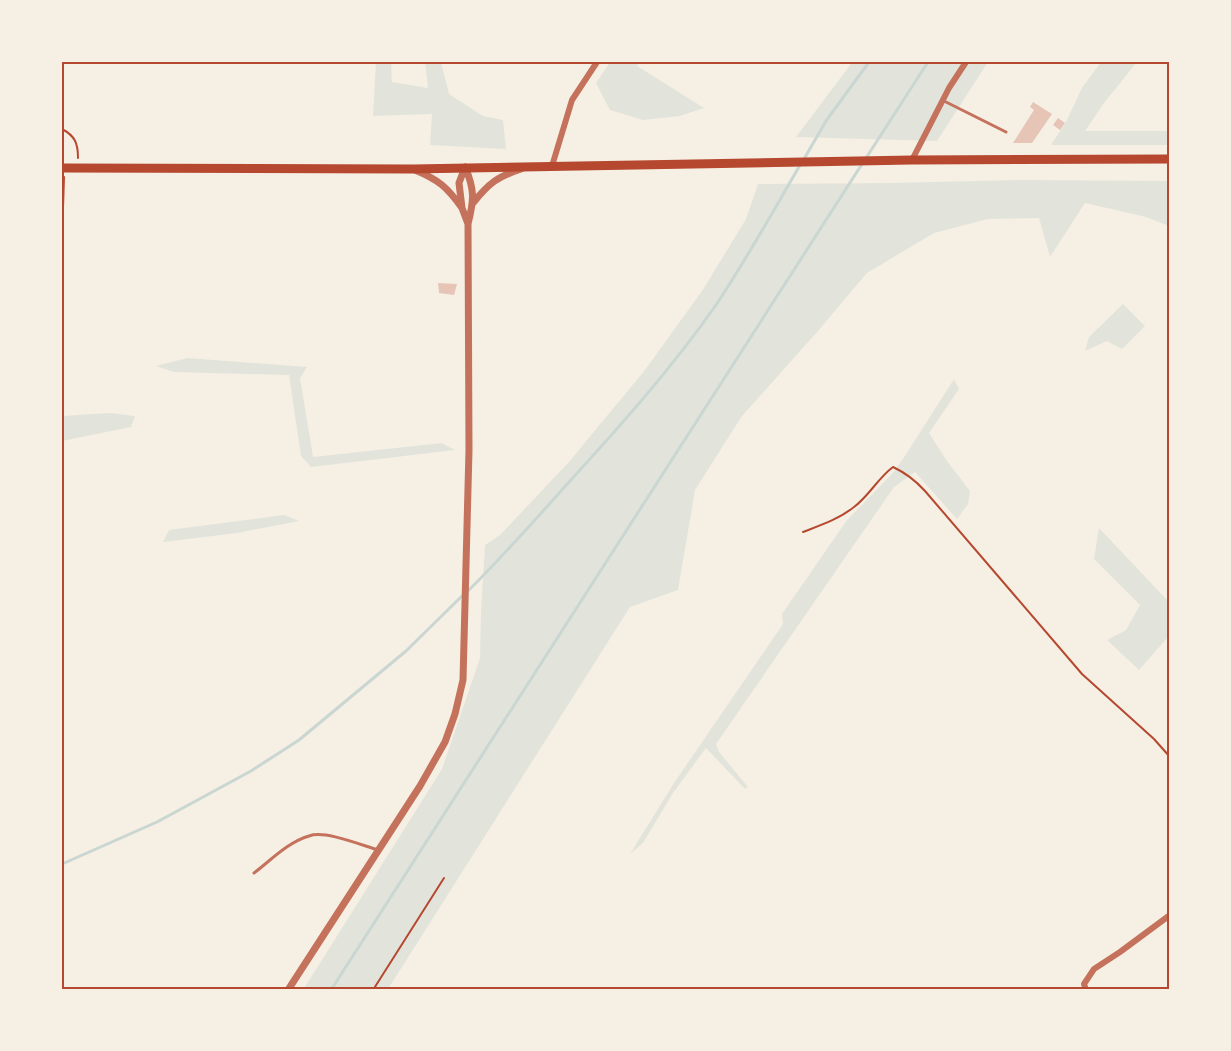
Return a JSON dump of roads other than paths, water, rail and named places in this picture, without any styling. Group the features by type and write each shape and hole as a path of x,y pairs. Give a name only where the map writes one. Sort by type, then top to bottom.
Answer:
{"main road":[{"path":"63,168 413,169 785,161 1170,159"}],"street":[{"path":"552,166 572,100 597,62"},
{"path":"912,160 942,100 966,62"},
{"path":"473,203 486,187 504,175 528,166"},
{"path":"288,990 420,786 445,742 463,680 469,450 468,224 473,203 471,183 465,167"},
{"path":"465,167 459,183 462,208 468,224"},
{"path":"413,169 434,177 449,190 462,208"},
{"path":"1085,987 1094,969 1170,915"}],"lane":[{"path":"942,100 1006,132"},
{"path":"254,873 292,844 310,835 331,836 378,850"}],"waterway":[{"path":"804,159 826,121 869,62"},
{"path":"866,158 928,62"},
{"path":"331,990 862,164"},
{"path":"468,591 608,439 682,351 727,288 800,165"},
{"path":"62,864 157,822 251,771 299,740 406,651 463,595"}]}
